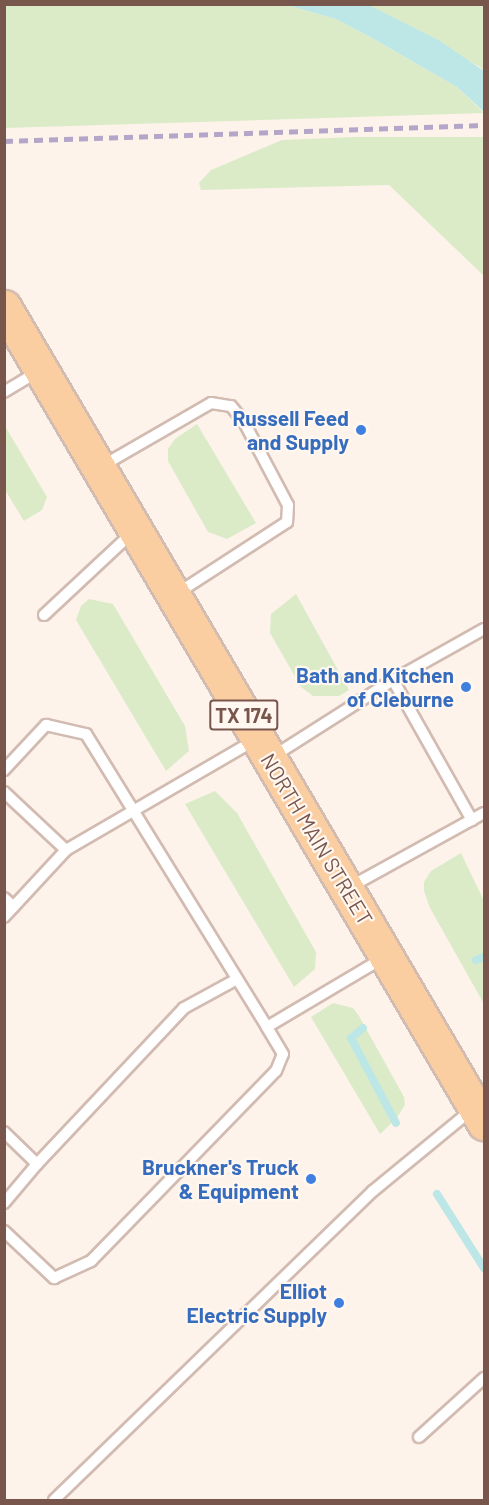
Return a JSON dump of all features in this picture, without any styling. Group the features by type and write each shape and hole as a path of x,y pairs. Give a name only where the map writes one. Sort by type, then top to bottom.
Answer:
{"main road":[{"name":"NORTH MAIN STREET","path":"4,307 480,1115"}],"lane":[{"path":"4,392 42,369"},
{"path":"98,469 211,403 231,406 244,422 288,505 288,522 173,596"},
{"path":"44,615 135,531"},
{"path":"4,917 66,850 263,749 484,629"},
{"path":"393,680 472,820"},
{"path":"4,770 46,726 86,734 283,1054 276,1071 92,1261 54,1278 4,1231"},
{"path":"4,792 66,850"},
{"path":"346,888 484,813"},
{"path":"4,898 14,907"},
{"path":"267,1027 386,956"},
{"path":"4,1203 37,1164 184,1008 237,979"},
{"path":"54,1500 373,1191 480,1115"},
{"path":"4,1132 37,1164"},
{"path":"419,1437 484,1378"}],"green space":[{"path":"4,5 287,5 336,19 372,38 457,87 484,113 5,128"},
{"path":"369,5 484,5 484,71 480,67"},
{"path":"353,137 484,137 484,276 389,185 201,190 199,183 211,170 282,140"},
{"path":"197,424 256,523 227,539 208,532 168,461 168,449 175,439"},
{"path":"5,426 47,497 42,510 24,521 5,490"},
{"path":"296,594 349,690 339,696 313,696 301,687 270,633 271,614"},
{"path":"89,599 113,604 185,726 189,751 166,771 76,620 81,606"},
{"path":"215,791 237,813 316,952 315,969 294,987 185,804"},
{"path":"461,853 484,901 484,1004 430,908 424,891 424,882 431,871"},
{"path":"333,1003 353,1008 404,1097 405,1105 396,1119 380,1134 311,1017"}],"water":[{"path":"287,5 369,5 440,41 484,71 484,112 457,87 372,38 336,19"}],"waterway":[{"path":"476,960 484,957"},
{"path":"363,1028 351,1038 396,1123"},
{"path":"437,1194 484,1268"}],"railway":[{"path":"4,141 484,125"}],"place":[{"name":"Russell Feed and Supply","path":"361,430"},
{"name":"Bath and Kitchen of Cleburne","path":"466,687"},
{"name":"Bruckner's Truck & Equipment","path":"311,1179"},
{"name":"Elliot Electric Supply","path":"339,1303"}]}
